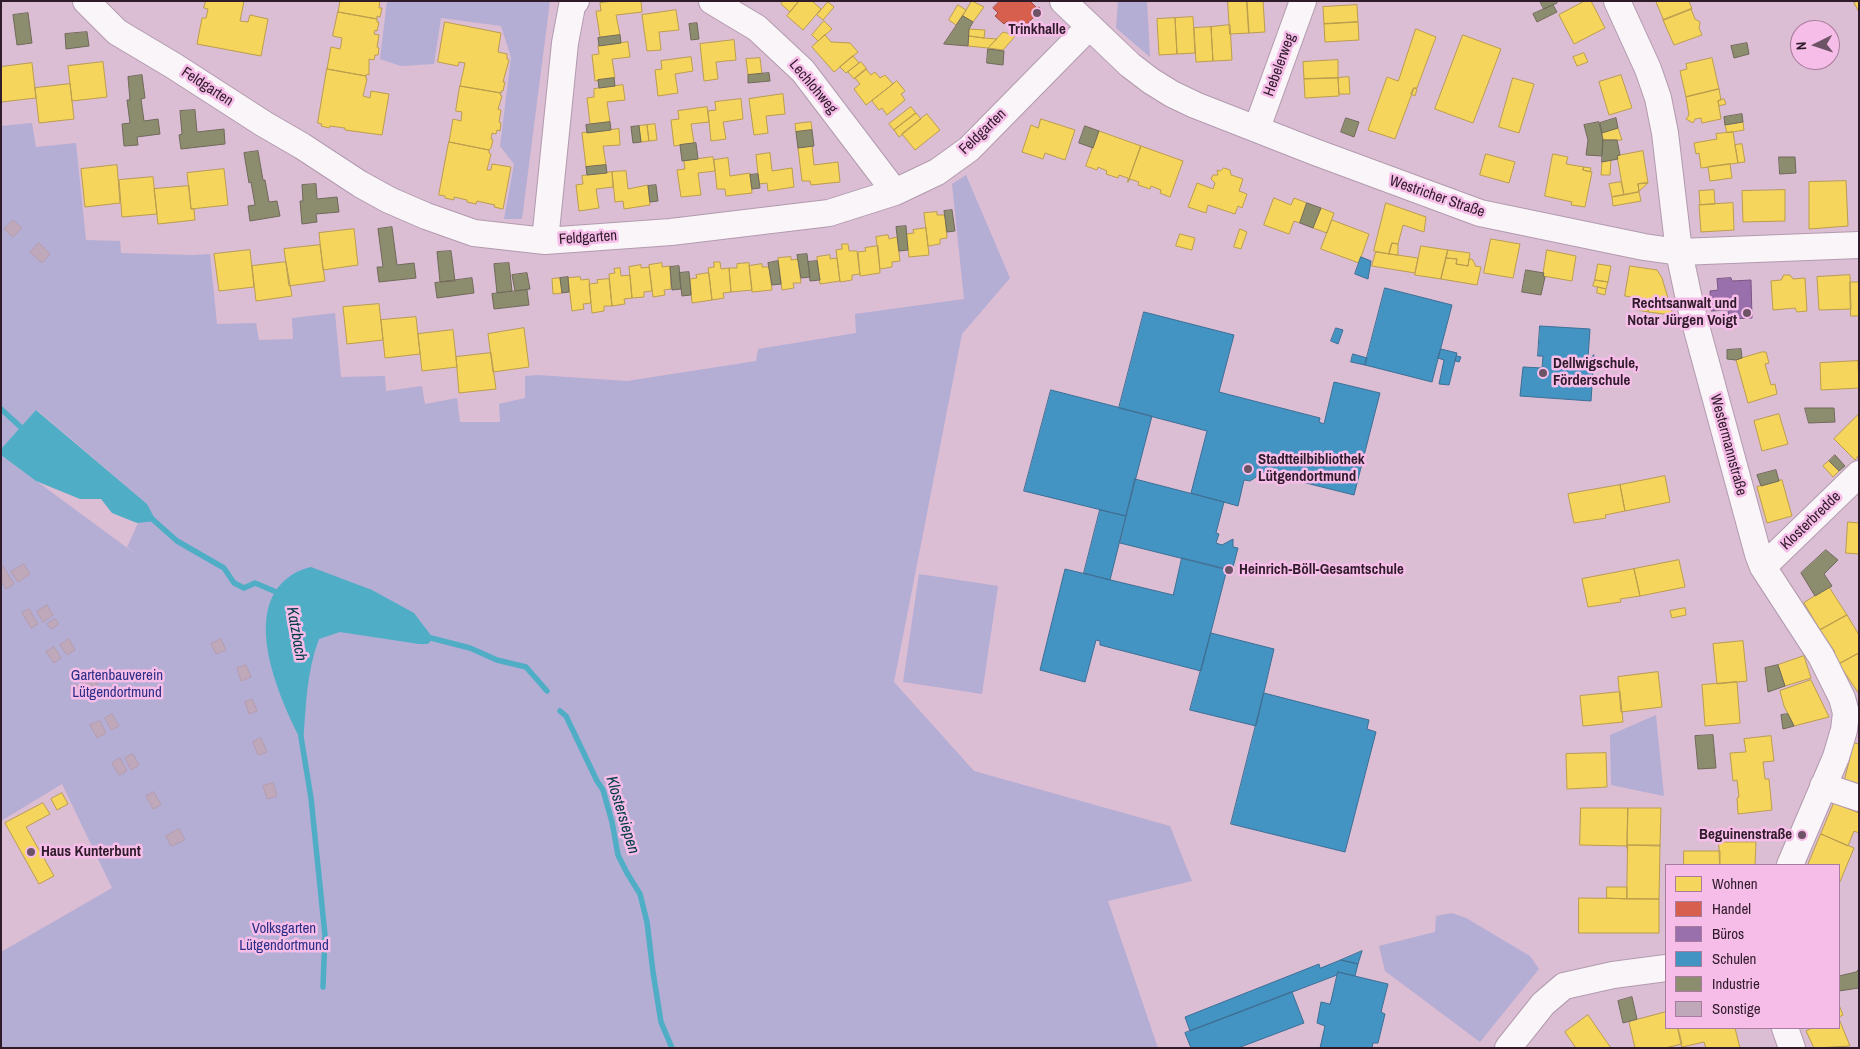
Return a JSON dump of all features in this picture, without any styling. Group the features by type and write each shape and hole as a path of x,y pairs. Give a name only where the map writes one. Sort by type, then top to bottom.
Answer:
{"street":[{"name":"Feldgarten","path":"86,1 117,32 360,184 389,200 426,216 474,233 545,242 672,232 829,213 894,192 937,172 969,149 1089,26"},
{"path":"545,242 565,43 572,6 576,1"},
{"name":"Lechlohweg","path":"712,1 758,28 803,71 894,192"},
{"name":"Westricher Straße","path":"1063,1 1130,65 1172,94 1195,105 1355,167 1480,213 1644,247 1679,252 1859,245"},
{"name":"Hebelerweg","path":"1257,128 1303,1"},
{"name":"Westermannstraße","path":"1617,1 1648,70 1658,98 1665,133 1679,252 1690,304 1751,533 1763,567 1821,656 1839,690 1853,711 1836,757 1790,864"},
{"name":"Klosterbredde","path":"1763,567 1847,497 1859,474"},
{"path":"1823,786 1859,798"},
{"path":"1508,1048 1544,1004 1564,986 1613,975 1665,968"},
{"path":"1785,1029 1792,1048"}],"green space":[{"path":"387,1 550,1 522,219 504,219 514,164 500,146 511,57 501,26 441,18 434,64 401,66 380,59"},
{"path":"1118,1 1147,1 1150,57 1116,28"},
{"path":"32,123 36,147 76,143 86,240 120,241 121,253 210,254 217,324 256,323 259,340 293,339 292,318 335,313 341,377 385,376 386,391 422,386 425,404 457,398 460,422 500,422 499,404 525,398 525,376 538,375 627,381 756,361 758,349 856,333 855,314 964,299 952,184 966,175 1010,278 962,334 894,682 974,771 1170,826 1192,881 1108,901 1158,1048 1,1048 1,952 112,888 62,784 1,821 1,455 141,558 127,547 147,504 37,410 1,449 1,126"},
{"path":"919,574 998,586 982,694 903,682"},
{"path":"1656,715 1664,796 1611,785 1610,735"},
{"path":"1452,913 1466,918 1530,956 1539,969 1480,1042 1385,971 1379,946 1435,932 1436,916"}],"water":[{"path":"36,410 147,504 156,521 137,523 112,513 101,499 80,499 36,481 1,455 1,449"},
{"path":"311,567 372,590 414,613 433,638 428,644 419,644 340,632 319,639 309,678 303,744 277,686 267,641 266,620 271,600 281,584 294,573"}],"building: Wohnen":[{"path":"206,1 244,1 240,21 248,22 250,15 268,19 261,56 197,44 202,18 206,18 208,9 204,8"},
{"path":"340,1 380,1 379,8 382,8 380,17 377,16 377,19 338,12"},
{"path":"641,1 642,12 616,15 620,35 600,37 596,11 601,11 600,3"},
{"path":"783,1 799,1 790,12 781,4"},
{"path":"799,1 812,1 821,9 803,30 787,16"},
{"path":"972,1 984,7 973,22 963,16"},
{"path":"1228,1 1247,1 1249,33 1230,34"},
{"path":"1247,1 1263,1 1265,32 1249,33"},
{"path":"1585,1 1591,1 1605,28 1574,44 1559,15"},
{"path":"1656,1 1689,1 1692,9 1664,20"},
{"path":"1859,1 1859,12 1854,3"},
{"path":"828,2 834,7 823,20 817,15"},
{"path":"958,5 966,10 956,25 949,20"},
{"path":"1357,5 1358,22 1324,24 1323,7"},
{"path":"1691,9 1695,19 1700,22 1699,28 1702,35 1674,45 1663,20"},
{"path":"676,10 679,30 659,32 661,50 647,51 642,15"},
{"path":"338,12 377,19 377,22 379,22 377,31 375,30 374,34 379,35 378,55 375,55 374,60 369,59 369,75 327,69 331,47 340,49 341,45 342,38 333,36"},
{"path":"1193,17 1195,53 1177,54 1175,18"},
{"path":"1175,18 1177,54 1159,55 1157,19"},
{"path":"824,21 832,29 818,41 812,35"},
{"path":"445,22 501,33 498,52 507,54 507,59 509,60 501,93 460,86 465,63 459,62 458,66 438,62"},
{"path":"1358,22 1359,40 1325,42 1324,24"},
{"path":"1230,25 1232,60 1213,61 1211,27"},
{"path":"1211,27 1213,61 1196,62 1194,28"},
{"path":"969,29 985,30 984,38 969,36"},
{"path":"1015,29 1018,33 1003,50 988,48 1003,32 1010,34"},
{"path":"1416,29 1436,37 1395,139 1368,130 1387,77 1398,81"},
{"path":"825,35 831,42 850,43 858,52 834,72 812,47"},
{"path":"1463,35 1501,49 1473,123 1435,109"},
{"path":"969,36 997,39 988,48 968,46"},
{"path":"734,40 736,60 716,62 718,79 704,81 700,44"},
{"path":"628,42 630,57 612,59 615,78 595,81 592,55 599,54 598,46"},
{"path":"1584,53 1588,62 1577,66 1573,57"},
{"path":"853,56 859,63 846,73 840,67"},
{"path":"691,57 693,71 675,74 678,93 658,96 655,70 662,69 661,61"},
{"path":"760,58 762,74 748,75 746,59"},
{"path":"1712,58 1719,89 1686,97 1680,71 1687,69 1686,64"},
{"path":"1338,60 1338,78 1304,79 1303,62"},
{"path":"103,62 107,97 72,101 68,66"},
{"path":"861,62 867,69 854,79 848,72"},
{"path":"32,63 36,98 1,102 1,67"},
{"path":"327,69 366,76 363,96 370,98 371,91 389,94 382,135 330,126 329,128 318,123"},
{"path":"866,69 871,75 875,72 880,78 885,75 893,84 866,105 854,89 860,84 855,78"},
{"path":"1621,75 1632,108 1609,115 1599,82"},
{"path":"1349,77 1350,94 1339,94 1338,78"},
{"path":"1338,78 1339,96 1305,98 1304,79"},
{"path":"1513,78 1534,84 1519,133 1499,127"},
{"path":"897,81 905,91 901,94 905,100 887,115 882,108 879,110 872,101"},
{"path":"70,84 74,119 39,123 35,88"},
{"path":"623,85 625,100 607,102 610,122 590,124 587,98 594,97 594,89"},
{"path":"460,86 501,93 500,95 502,96 498,109 501,110 500,131 497,130 496,134 492,133 491,139 493,140 489,150 449,142 453,119 461,121 462,112 456,111"},
{"path":"1414,88 1417,89 1415,96 1411,94"},
{"path":"1719,89 1721,100 1718,101 1721,119 1702,123 1701,118 1695,119 1693,123 1686,119 1689,115 1686,97"},
{"path":"783,94 785,114 766,116 768,133 754,135 749,99"},
{"path":"741,99 743,119 723,122 726,139 711,141 708,111 716,110 715,102"},
{"path":"1724,99 1726,104 1719,106 1718,101"},
{"path":"707,107 709,122 691,124 694,143 674,146 671,120 679,119 678,111"},
{"path":"911,107 916,113 894,130 889,124"},
{"path":"916,113 921,119 899,137 894,130"},
{"path":"927,114 940,130 915,150 902,134"},
{"path":"1041,119 1075,130 1065,160 1045,153 1043,159 1022,152 1031,125 1038,128"},
{"path":"811,122 812,130 796,132 795,124"},
{"path":"1743,122 1744,130 1727,133 1725,125"},
{"path":"655,124 657,140 649,141 647,125"},
{"path":"647,125 649,141 641,142 639,126"},
{"path":"1618,128 1622,140 1603,140 1602,133"},
{"path":"619,129 620,145 603,146 606,165 586,167 582,133"},
{"path":"1099,131 1141,146 1128,182 1128,178 1119,175 1118,178 1106,174 1107,171 1098,167 1097,170 1086,166"},
{"path":"1733,132 1738,163 1701,168 1699,153 1696,154 1694,143 1717,139 1716,134"},
{"path":"449,142 489,150 491,154 487,170 491,170 492,164 511,167 503,209 477,201 476,204 467,202 467,200 454,197 454,200 439,195"},
{"path":"1742,144 1745,162 1738,163 1735,145"},
{"path":"812,146 814,165 838,162 840,182 811,185 810,181 802,181 798,148"},
{"path":"1141,146 1183,161 1170,197 1160,193 1161,190 1151,186 1150,189 1138,185 1139,182 1130,179 1128,182"},
{"path":"1643,151 1648,183 1638,184 1639,192 1624,195 1617,156"},
{"path":"770,153 772,171 792,168 794,187 768,191 767,183 759,184 756,155"},
{"path":"1486,154 1515,162 1509,183 1480,175"},
{"path":"1553,154 1568,157 1566,164 1584,167 1583,170 1592,172 1585,207 1571,205 1572,202 1545,196"},
{"path":"713,157 715,171 698,173 701,195 681,197 677,170 685,169 684,161"},
{"path":"728,158 730,176 750,173 752,193 726,196 725,189 717,189 714,160"},
{"path":"1611,160 1610,175 1601,175 1602,162"},
{"path":"1730,164 1732,178 1710,181 1708,167"},
{"path":"117,165 120,203 85,207 81,169"},
{"path":"1584,167 1591,168 1590,172 1583,170"},
{"path":"1224,168 1230,170 1231,175 1243,179 1239,191 1247,194 1242,208 1238,206 1235,214 1208,205 1206,213 1188,207 1197,183 1213,189 1215,183 1211,179 1213,175 1218,175 1217,170 1220,171"},
{"path":"224,169 228,205 191,209 187,173"},
{"path":"626,171 628,189 648,185 650,205 624,209 623,201 615,202 612,172"},
{"path":"612,172 613,187 596,189 599,208 579,211 576,185 583,184 582,176"},
{"path":"153,177 157,214 122,217 119,180"},
{"path":"1846,181 1848,226 1809,229 1809,182"},
{"path":"1621,182 1624,195 1612,197 1609,184"},
{"path":"1638,184 1647,184 1639,191"},
{"path":"189,186 191,209 194,209 195,220 158,224 154,189"},
{"path":"1714,190 1715,204 1700,205 1699,191"},
{"path":"1785,190 1785,221 1743,222 1742,191"},
{"path":"1639,192 1641,201 1613,206 1612,197"},
{"path":"1274,198 1291,205 1294,198 1307,203 1300,223 1294,221 1289,234 1264,225"},
{"path":"1386,203 1426,217 1424,232 1403,225 1398,244 1392,243 1389,254 1374,251"},
{"path":"1733,203 1734,230 1701,232 1699,205"},
{"path":"1321,208 1334,213 1327,233 1313,228"},
{"path":"937,212 937,215 945,215 947,238 940,239 940,244 928,246 924,213"},
{"path":"1332,220 1369,234 1359,263 1321,249"},
{"path":"926,228 929,255 909,257 906,234 914,233 913,230"},
{"path":"354,229 358,265 323,270 319,233"},
{"path":"1240,229 1247,232 1241,249 1234,247"},
{"path":"1180,234 1195,238 1192,250 1176,246"},
{"path":"888,235 889,239 897,237 900,261 892,262 892,267 880,269 876,237"},
{"path":"1491,239 1520,244 1513,278 1484,273"},
{"path":"1392,243 1398,244 1398,255 1389,254"},
{"path":"842,244 848,244 849,251 857,251 860,274 852,275 852,280 840,282 836,250 842,249"},
{"path":"320,245 325,281 289,286 284,249"},
{"path":"878,246 880,273 860,276 858,252 866,251 865,248"},
{"path":"1421,246 1448,250 1441,279 1415,275"},
{"path":"250,250 254,287 219,291 214,254"},
{"path":"1448,250 1470,253 1468,266 1456,264 1457,259 1446,258"},
{"path":"1547,250 1576,256 1572,281 1543,276"},
{"path":"1376,252 1418,258 1415,273 1372,266"},
{"path":"830,255 830,259 837,258 840,281 820,284 817,257"},
{"path":"791,257 791,260 798,259 801,283 793,283 794,288 782,290 778,258"},
{"path":"1446,258 1457,259 1456,264 1468,266 1469,259 1472,259 1475,266 1481,267 1477,285 1441,279"},
{"path":"286,262 292,296 256,301 252,266"},
{"path":"714,262 720,262 721,269 729,268 731,292 723,293 724,298 712,300 708,268 714,267"},
{"path":"662,263 662,267 670,266 671,289 664,290 665,295 653,297 649,265"},
{"path":"749,263 752,290 731,292 729,268 737,268 737,264"},
{"path":"762,264 762,267 769,267 772,290 752,292 749,266"},
{"path":"1598,264 1611,266 1608,282 1595,280"},
{"path":"641,265 641,268 649,267 652,291 644,292 644,297 632,298 629,267"},
{"path":"1630,266 1657,270 1662,278 1673,315 1648,312 1650,300 1625,296"},
{"path":"620,268 621,276 630,275 632,298 624,299 625,304 612,306 609,274 615,273 614,269"},
{"path":"709,273 712,300 692,303 690,279 697,278 696,275"},
{"path":"1784,275 1790,275 1793,279 1805,278 1807,311 1797,312 1795,308 1773,310 1771,281 1781,280"},
{"path":"1850,275 1851,309 1819,310 1817,277"},
{"path":"580,277 581,280 589,279 591,303 583,304 584,309 572,311 568,278"},
{"path":"560,278 562,293 553,294 552,279"},
{"path":"609,279 612,306 604,306 604,311 592,313 589,284 598,283 597,280"},
{"path":"1595,280 1608,282 1606,289 1593,286"},
{"path":"1850,282 1859,282 1859,316 1851,316"},
{"path":"1598,287 1606,289 1605,295 1597,293"},
{"path":"1634,297 1650,300 1648,312 1632,309"},
{"path":"379,304 383,340 347,344 343,307"},
{"path":"416,317 420,354 385,358 381,320"},
{"path":"524,328 529,367 493,372 488,334"},
{"path":"453,330 457,367 422,371 418,334"},
{"path":"1766,352 1769,363 1765,364 1771,385 1775,384 1777,394 1748,403 1736,360"},
{"path":"491,353 496,389 459,393 456,357"},
{"path":"1858,361 1859,388 1821,390 1820,363"},
{"path":"1779,414 1788,444 1762,451 1754,421"},
{"path":"1859,414 1859,455 1855,460 1834,439"},
{"path":"1829,461 1839,471 1833,477 1823,466"},
{"path":"1665,476 1670,502 1625,511 1620,485"},
{"path":"1782,480 1792,516 1767,523 1757,487"},
{"path":"1620,485 1625,511 1605,515 1606,518 1574,523 1568,494"},
{"path":"1848,522 1859,523 1859,554 1846,553"},
{"path":"1679,560 1685,587 1640,596 1634,569"},
{"path":"1634,569 1640,596 1620,599 1621,602 1588,607 1582,579"},
{"path":"1829,587 1847,615 1820,630 1804,603"},
{"path":"1685,608 1686,615 1672,618 1670,611"},
{"path":"1847,615 1859,635 1859,653 1839,664 1833,653 1835,652 1820,630"},
{"path":"1743,641 1747,681 1717,684 1713,644"},
{"path":"1859,653 1859,694 1839,664"},
{"path":"1804,656 1811,678 1785,686 1778,665"},
{"path":"1658,672 1662,707 1621,712 1618,677"},
{"path":"1811,680 1829,717 1794,726 1784,706 1780,691"},
{"path":"1737,682 1740,723 1705,726 1702,685"},
{"path":"1620,692 1623,722 1583,726 1580,696"},
{"path":"1771,736 1774,761 1763,762 1765,779 1769,779 1772,810 1738,814 1737,780 1733,781 1730,753 1746,752 1744,739"},
{"path":"1854,743 1859,744 1859,786 1844,783"},
{"path":"1606,753 1607,787 1567,789 1566,754"},
{"path":"62,793 68,804 57,810 51,799"},
{"name":"Haus Kunterbunt","path":"43,803 50,814 26,827 54,876 39,884 5,823"},
{"path":"1834,803 1859,813 1859,833 1854,831 1848,846 1821,834"},
{"path":"1581,808 1628,808 1627,846 1580,845"},
{"path":"1628,808 1661,808 1660,846 1628,845 1627,848"},
{"path":"1821,834 1854,848 1840,882 1840,864 1808,864"},
{"path":"1719,842 1756,842 1755,864 1720,864"},
{"path":"1628,845 1660,845 1659,899 1627,899"},
{"path":"1684,851 1720,851 1720,864 1684,864"},
{"path":"1607,887 1627,887 1627,899 1607,898"},
{"path":"1579,898 1659,899 1659,933 1579,933"},
{"path":"1665,1012 1665,1029 1678,1029 1682,1044 1665,1048 1635,1048 1629,1022"},
{"path":"1588,1015 1611,1048 1576,1048 1565,1032"},
{"path":"1840,1021 1850,1046 1814,1048 1806,1031 1810,1029 1840,1029"},
{"path":"1678,1029 1735,1029 1740,1048 1706,1048 1704,1042 1682,1047"}],"building: Handel":[{"path":"1000,1 1030,1 1037,8 1040,8 1040,11 1018,33 1007,21 1004,24 995,16 998,13 993,8"}],"building: Büros":[{"path":"1731,278 1732,281 1751,280 1752,318 1729,319 1728,310 1711,311 1710,291 1718,290 1717,279"}],"building: Schulen":[{"path":"1361,257 1371,261 1368,279 1355,274"},
{"path":"1385,288 1452,305 1432,382 1365,365"},
{"path":"1144,312 1234,335 1219,392 1320,418 1319,422 1324,424 1334,382 1380,393 1354,495 1258,471 1256,477 1250,481 1244,480 1238,506 1191,493 1207,431 1119,408"},
{"path":"1540,326 1590,329 1588,358 1593,358 1594,355 1591,401 1520,396 1523,367 1542,368 1543,356 1538,356"},
{"path":"1336,328 1343,330 1338,344 1331,341"},
{"path":"1441,349 1457,353 1449,385 1439,384 1444,360 1438,358"},
{"path":"1353,354 1367,358 1365,365 1351,362"},
{"path":"1457,356 1461,357 1459,362 1455,361"},
{"path":"1051,390 1152,416 1126,516 1024,491"},
{"path":"1135,479 1224,502 1216,533 1219,534 1216,543 1222,545 1233,539 1233,547 1238,548 1232,571 1120,543"},
{"path":"1100,510 1126,516 1110,580 1084,573"},
{"path":"1182,558 1227,569 1201,671 1100,645 1100,641 1096,640 1085,682 1040,670 1065,569 1173,595"},
{"path":"1211,633 1274,649 1256,726 1190,710"},
{"path":"1264,693 1369,720 1367,729 1376,732 1345,852 1231,824"},
{"path":"1362,951 1358,964 1341,960"},
{"path":"1341,960 1358,964 1355,976 1338,972 1337,975 1190,1031 1185,1017 1319,964 1320,968"},
{"path":"1338,972 1388,984 1381,1012 1385,1014 1378,1043 1373,1043 1372,1048 1320,1048 1325,1026 1317,1023 1321,1002 1330,1004"},
{"path":"1292,992 1304,1023 1238,1048 1191,1048 1185,1033"}],"building: Industrie":[{"path":"1540,1 1557,1 1557,3 1544,9"},
{"path":"1553,5 1557,12 1537,22 1533,14"},
{"path":"28,13 32,43 17,45 13,15"},
{"path":"963,16 973,22 969,29 968,46 944,44"},
{"path":"697,23 699,39 691,40 689,24"},
{"path":"87,32 89,46 66,49 65,34"},
{"path":"620,35 621,43 599,46 598,38"},
{"path":"1747,43 1749,54 1734,58 1731,46"},
{"path":"988,49 1004,51 1003,65 987,63"},
{"path":"769,73 770,81 748,83 748,75"},
{"path":"142,75 145,98 141,99 144,121 158,119 160,134 137,137 138,145 124,146 122,124 130,123 127,100 130,100 128,77"},
{"path":"614,78 615,86 599,88 598,80"},
{"path":"195,110 197,132 224,129 225,144 181,149 179,135 182,134 180,111"},
{"path":"1742,114 1743,122 1725,125 1724,117"},
{"path":"1346,118 1359,122 1354,137 1341,132"},
{"path":"1616,118 1618,128 1602,133 1600,123"},
{"path":"610,122 611,130 587,133 586,125"},
{"path":"1599,122 1603,140 1602,156 1586,155 1588,140 1584,125"},
{"path":"639,126 641,142 633,143 631,127"},
{"path":"1085,126 1099,131 1093,148 1079,143"},
{"path":"812,130 814,146 798,148 796,132"},
{"path":"1603,140 1617,140 1620,155 1617,156 1618,159 1602,162"},
{"path":"696,143 698,159 682,161 680,145"},
{"path":"258,151 269,202 277,201 280,216 250,221 248,206 255,205 244,153"},
{"path":"1779,157 1795,157 1796,173 1780,174"},
{"path":"606,165 607,173 587,175 586,167"},
{"path":"758,174 760,188 752,189 750,175"},
{"path":"316,184 317,199 337,197 339,212 316,214 317,222 302,224 300,201 303,201 302,185"},
{"path":"656,185 658,201 650,202 648,186"},
{"path":"1307,203 1321,208 1313,228 1300,223"},
{"path":"952,210 955,231 947,232 944,211"},
{"path":"906,226 908,250 899,251 896,227"},
{"path":"392,227 397,265 414,263 416,278 379,282 377,267 383,267 378,229"},
{"path":"451,251 455,281 440,282 437,252"},
{"path":"807,254 810,277 801,278 797,255"},
{"path":"778,261 781,284 772,285 768,263"},
{"path":"817,261 820,280 810,281 808,262"},
{"path":"509,263 512,291 497,293 494,264"},
{"path":"679,266 681,289 672,290 670,267"},
{"path":"1526,270 1544,273 1543,276 1545,277 1541,295 1522,292"},
{"path":"689,272 691,295 682,296 679,273"},
{"path":"527,273 530,289 515,291 512,275"},
{"path":"568,277 569,292 562,293 560,278"},
{"path":"472,278 474,293 437,298 435,283"},
{"path":"527,290 529,305 494,309 492,294"},
{"path":"1741,349 1742,358 1736,360 1727,359 1727,350"},
{"path":"1805,408 1834,408 1835,422 1809,423"},
{"path":"1835,455 1845,466 1839,471 1829,461"},
{"path":"1776,470 1779,481 1761,486 1757,475"},
{"path":"1826,550 1838,560 1824,574 1832,586 1815,596 1801,573"},
{"path":"1778,665 1785,686 1768,692 1765,668"},
{"path":"1788,714 1794,726 1783,729 1781,715"},
{"path":"1713,735 1716,768 1698,769 1695,736"},
{"path":"1859,969 1859,988 1840,991 1840,976 1856,972"},
{"path":"1632,997 1637,1019 1623,1023 1618,1001"}],"building: Sonstige":[{"path":"13,220 22,228 13,237 4,229"},
{"path":"39,243 50,254 42,263 30,252"},
{"path":"24,564 30,574 18,582 11,572"},
{"path":"3,566 14,584 6,589 1,581 1,568"},
{"path":"47,605 53,615 43,622 37,612"},
{"path":"29,609 38,624 31,628 22,613"},
{"path":"55,619 59,624 51,629 47,624"},
{"path":"69,639 75,650 67,655 60,645"},
{"path":"221,639 226,650 216,654 211,644"},
{"path":"54,647 61,658 54,663 46,652"},
{"path":"246,665 251,677 241,681 237,668"},
{"path":"93,674 98,684 87,690 81,681"},
{"path":"76,684 83,694 77,698 70,688"},
{"path":"252,699 257,711 249,714 245,702"},
{"path":"112,714 119,726 111,730 105,718"},
{"path":"100,721 106,733 97,738 90,725"},
{"path":"261,738 267,752 258,755 253,742"},
{"path":"133,754 139,765 131,770 125,758"},
{"path":"120,758 127,771 119,775 112,763"},
{"path":"273,783 277,796 267,799 263,786"},
{"path":"154,792 161,805 153,809 146,796"},
{"path":"179,829 185,840 171,846 166,836"}],"waterway":[{"name":"Katzbach","path":"1,409 25,431"},
{"name":"Katzbach","path":"150,517 177,541 224,568 234,583 244,588 255,583 281,594"},
{"name":"Klostersiepen","path":"427,637 470,648 497,660 526,667 547,691"},
{"name":"Klostersiepen","path":"560,711 566,716 603,790 612,822 618,855 640,894 647,922 661,1022 672,1048"},
{"name":"Katzbach","path":"301,737 311,798 325,935 323,987"}],"place":[{"name":"Trinkhalle","path":"1037,13"},
{"name":"Rechtsanwalt und Notar Jürgen Voigt","path":"1747,313"},
{"name":"Dellwigschule, Förderschule","path":"1543,373"},
{"name":"Stadtteilbibliothek Lütgendortmund","path":"1248,469"},
{"name":"Heinrich-Böll-Gesamtschule","path":"1229,570"},
{"name":"Beguinenstraße","path":"1802,835"},
{"name":"Haus Kunterbunt","path":"31,852"}],"park label":[{"name":"Gartenbauverein Lütgendortmund","path":"117,684"},
{"name":"Volksgarten Lütgendortmund","path":"284,938"}]}
